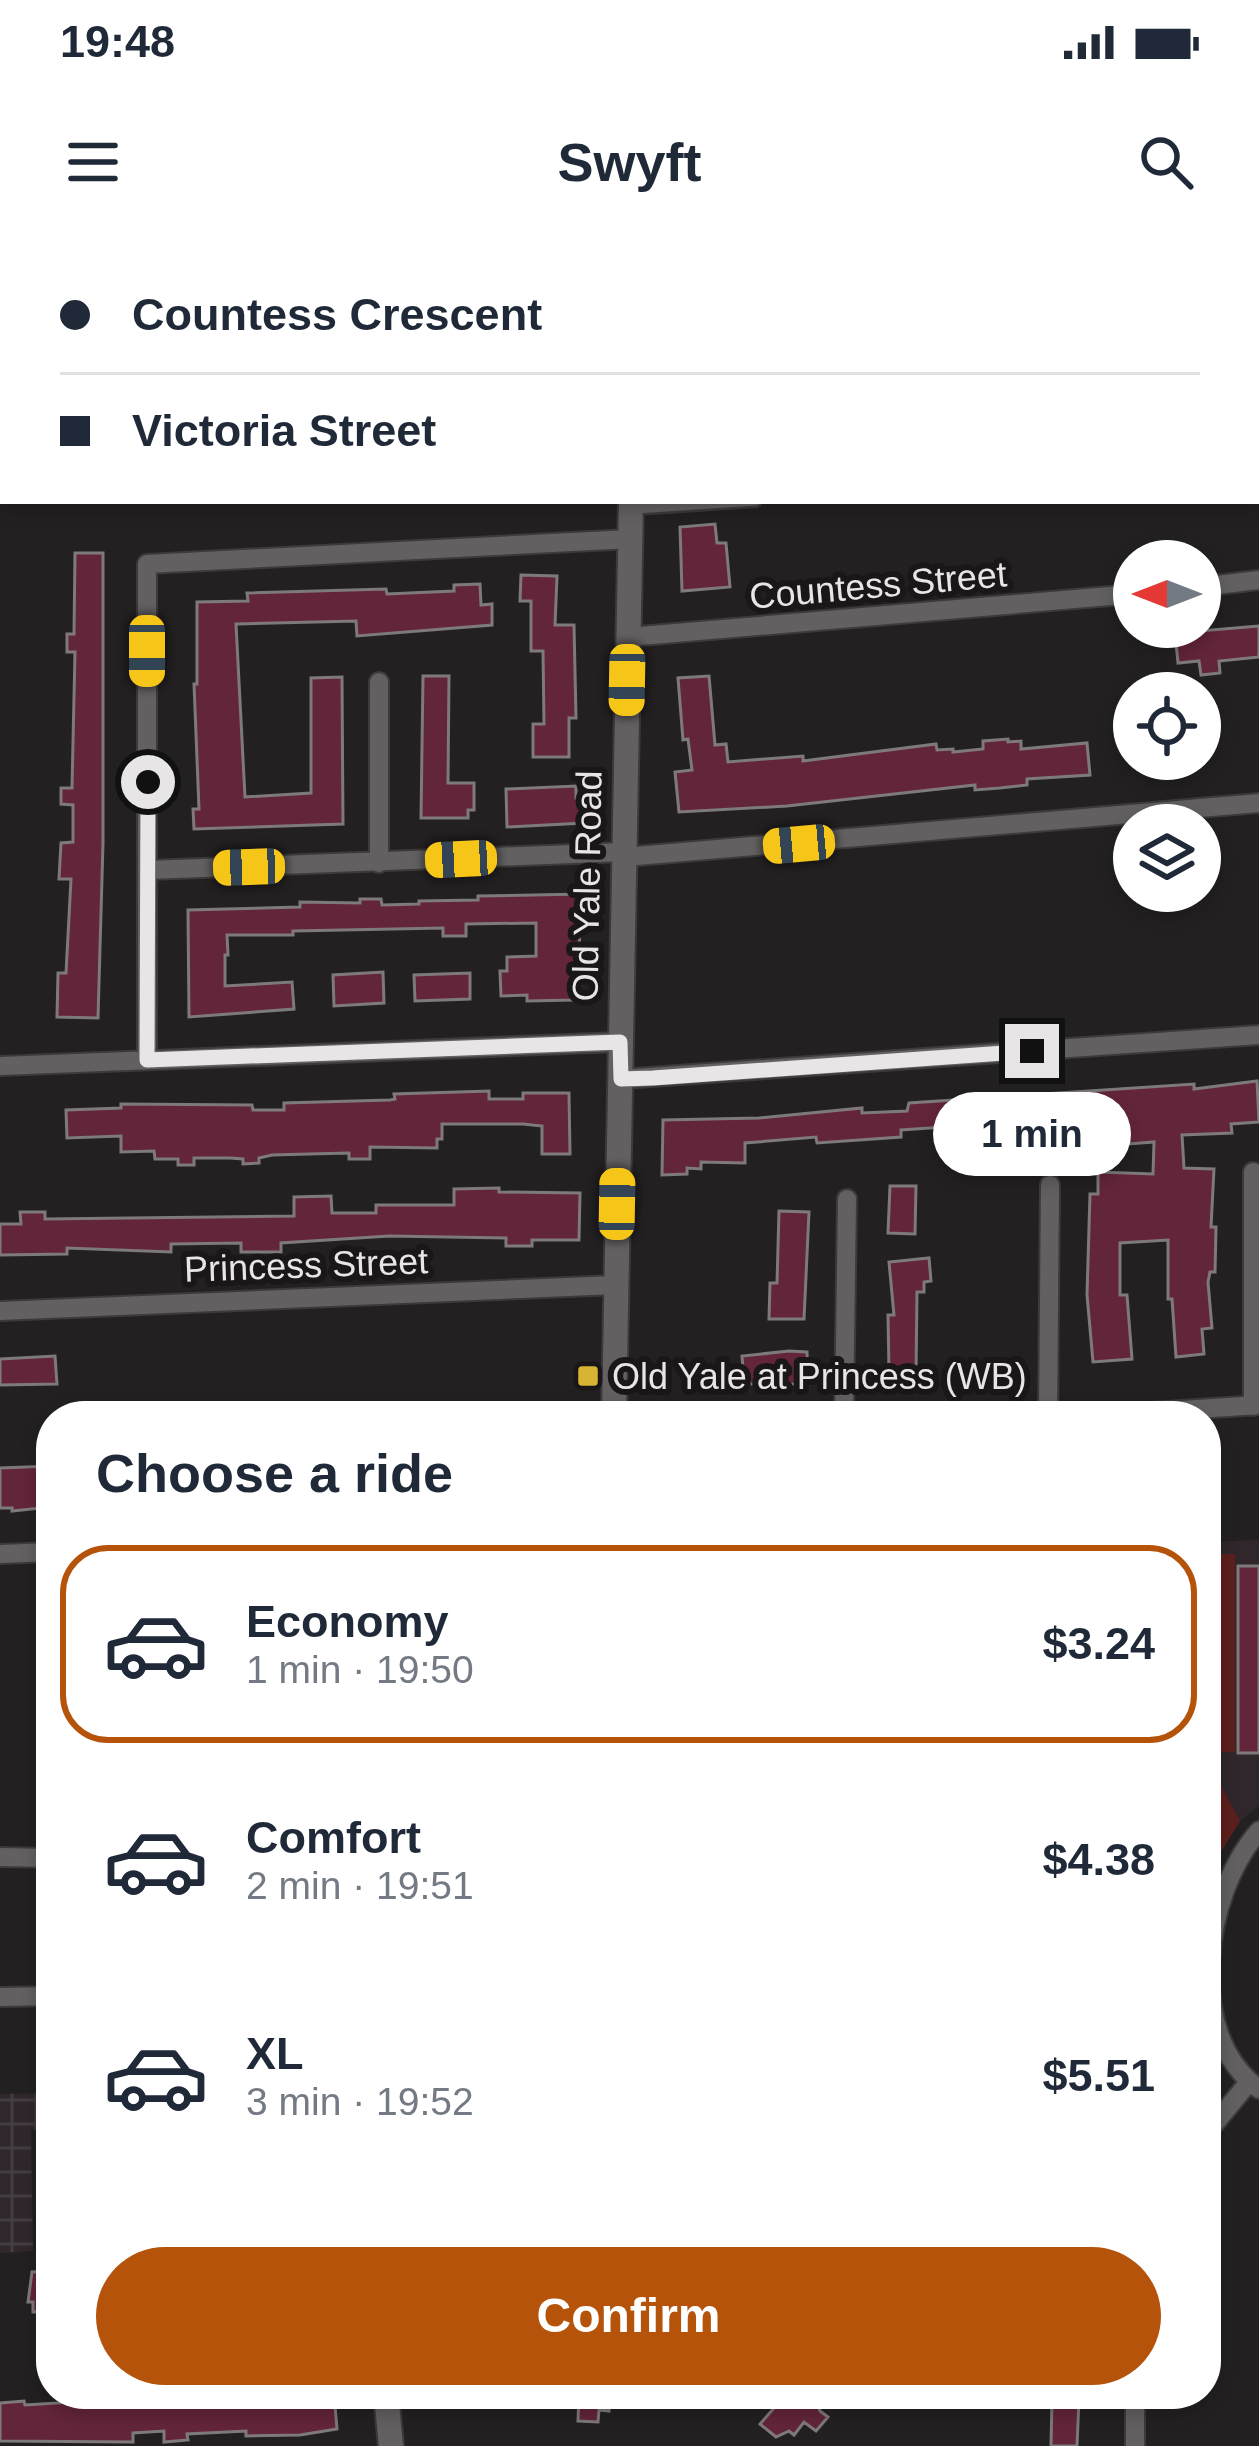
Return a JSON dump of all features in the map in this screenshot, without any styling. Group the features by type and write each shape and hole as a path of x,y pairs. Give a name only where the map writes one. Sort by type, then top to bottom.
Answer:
{"street":[{"name":"Old Yale Road","path":"614,1401 631,505"},
{"path":"147,1060 147,564 631,539"},
{"path":"1221,584 1259,580"},
{"name":"Countess Street","path":"628,637 1113,596"},
{"path":"379,682 379,863"},
{"path":"148,870 624,854 1259,803"},
{"path":"621,1079 1259,1035"},
{"path":"0,1066 620,1042"},
{"path":"1221,1407 1256,1405 1253,1172"},
{"path":"1048,1401 1050,1185"},
{"path":"844,1401 848,1198"},
{"name":"Princess Street","path":"0,1311 615,1285"},
{"path":"0,1554 36,1553"},
{"path":"1221,1908 1240,1852 1259,1832"},
{"path":"0,1857 36,1858"},
{"path":"0,1997 36,1996"},
{"path":"1221,2036 1229,2056 1254,2085 1221,2119"},
{"path":"387,2409 391,2446"},
{"path":"1135,2409 1135,2446"}],"lane":[{"path":"631,505 662,504"}],"shaded area":[{"path":"1259,1540 1259,1806 1240,1821 1221,1852 1221,1541"},
{"path":"1221,1554 1235,1554 1235,1752 1221,1752"},
{"path":"1221,1786 1240,1821 1221,1852"},
{"path":"36,2093 36,2130 31,2130 33,2251 0,2253 0,2094"}],"building":[{"path":"715,524 717,543 726,543 730,587 682,591 680,527"},
{"path":"75,553 103,553 98,1018 57,1017 58,973 66,973 71,879 59,879 61,843 73,842 73,805 61,804 61,788 72,788 75,652 67,652 67,634 74,634"},
{"path":"521,575 557,576 555,625 574,625 576,718 569,718 569,757 533,757 533,724 544,724 543,651 531,651 531,601 520,601"},
{"path":"480,584 481,605 492,604 492,625 357,636 356,621 236,624 245,797 311,793 311,678 342,677 343,824 194,829 193,809 199,809 194,684 197,602 248,601 247,593 386,589 387,594 454,591 454,585"},
{"path":"1259,626 1259,657 1219,661 1220,672 1201,672 1199,661 1178,663 1176,648 1221,648 1221,629"},
{"path":"423,676 449,676 448,783 474,783 474,810 468,810 468,818 421,818"},
{"path":"709,676 715,745 726,744 728,762 803,756 803,761 936,744 937,750 953,752 983,749 983,741 1008,739 1021,741 1021,749 1087,743 1090,775 1027,779 1027,785 1000,788 975,790 975,785 787,806 679,812 675,772 692,770 688,739 683,740 678,678"},
{"path":"576,786 576,798 583,797 584,823 507,827 506,789"},
{"path":"584,894 585,925 579,925 581,984 574,984 574,1000 501,996 500,971 507,971 507,957 536,956 536,923 466,924 466,936 443,936 443,928 293,931 293,935 227,935 225,986 292,982 294,1009 189,1017 188,910 300,907 300,902 360,903 360,899 381,899 382,905 478,900 478,896"},
{"path":"383,972 384,1003 334,1006 333,975"},
{"path":"470,973 470,999 415,1001 414,975"},
{"path":"1257,1081 1259,1122 1231,1124 1232,1133 1182,1135 1184,1168 1214,1169 1215,1272 1210,1272 1208,1282 1212,1328 1202,1329 1204,1354 1176,1357 1172,1299 1168,1299 1168,1240 1120,1243 1120,1295 1127,1295 1132,1359 1093,1362 1087,1295 1090,1194 1098,1194 1098,1172 1153,1174 1154,1142 1129,1144 1129,1138 1113,1139 1111,1117 1078,1119 1078,1127 1034,1130 1035,1143 1022,1144 1023,1152 999,1154 998,1127 945,1131 944,1127 901,1130 901,1137 745,1143 745,1163 701,1162 701,1169 687,1168 687,1174 662,1175 663,1120 759,1118 862,1108 862,1113 907,1111 909,1103 1194,1084 1194,1089"},
{"path":"489,1091 489,1099 569,1093 570,1154 542,1154 542,1126 523,1124 442,1124 437,1148 370,1147 370,1159 349,1159 349,1153 272,1155 259,1158 259,1163 243,1164 243,1159 194,1158 194,1165 178,1165 178,1159 155,1159 154,1151 121,1152 121,1136 67,1138 66,1110 121,1108 121,1104 252,1105 253,1110 284,1110 284,1103"},
{"path":"890,1186 916,1186 915,1234 888,1233"},
{"path":"499,1188 499,1192 580,1193 579,1240 532,1240 532,1246 506,1246 506,1238 389,1236 281,1243 281,1252 241,1252 241,1243 171,1244 171,1252 67,1248 67,1254 0,1255 0,1224 21,1224 20,1212 45,1212 45,1219 294,1216 294,1197 331,1196 332,1213 376,1213 376,1205 454,1205 454,1189"},
{"path":"779,1211 809,1212 804,1319 769,1319 770,1283 777,1283"},
{"path":"929,1258 931,1281 924,1282 924,1292 917,1292 916,1373 889,1372 888,1315 894,1315 889,1262"},
{"path":"807,1352 808,1384 744,1384 742,1356"},
{"path":"55,1356 57,1384 0,1385 0,1359"},
{"path":"36,1467 36,1509 0,1508 0,1468"},
{"path":"1238,1566 1259,1566 1259,1753 1238,1753"},
{"path":"32,2272 36,2272 36,2312 33,2302 28,2302"},
{"path":"24,2401 36,2404 36,2409 335,2409 337,2429 300,2435 187,2434 188,2440 164,2442 164,2431 133,2433 133,2442 0,2441 0,2403"},
{"path":"578,2409 609,2409 599,2410 598,2422 578,2421"},
{"path":"773,2409 819,2409 828,2417 816,2431 804,2422 794,2435 789,2431 776,2437 760,2424"},
{"path":"1052,2409 1079,2409 1077,2446 1051,2446"}],"place":[{"name":"Old Yale at Princess (WB)","path":"588,1376"}],"route":[{"path":"148,782 147,1060 620,1042 621,1079 1032,1051"}]}
